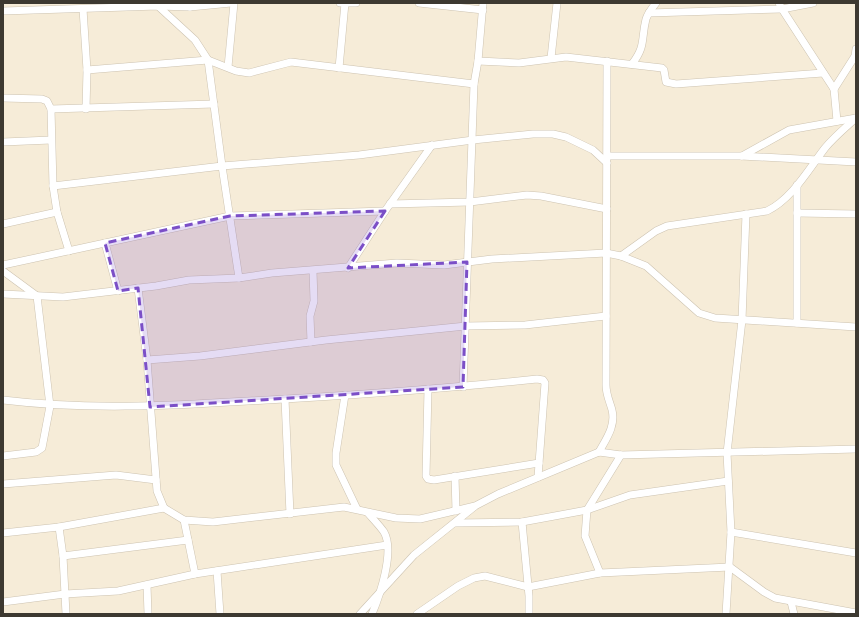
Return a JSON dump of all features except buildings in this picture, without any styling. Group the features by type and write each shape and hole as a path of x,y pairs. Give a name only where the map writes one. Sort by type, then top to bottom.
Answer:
{"street":[{"path":"8,8 83,8 231,3"},
{"path":"228,67 234,3"},
{"path":"340,3 356,3"},
{"path":"339,68 345,3"},
{"path":"419,3 483,6 478,61 474,84 474,140 467,262 463,387"},
{"path":"551,58 557,3"},
{"path":"632,64 640,54 643,46 646,19 656,3"},
{"path":"649,13 813,3"},
{"path":"158,6 195,40 208,60 239,278"},
{"path":"780,6 834,89 837,121"},
{"path":"83,8 87,70 86,109"},
{"path":"834,89 855,56 856,49"},
{"path":"478,61 519,63 566,57 607,61 662,68 664,70 666,82 670,84 823,73"},
{"path":"87,70 208,60 236,71 249,73 291,62 474,84"},
{"path":"599,452 611,430 613,420 606,396 606,254 608,160 607,61"},
{"path":"3,98 42,98 47,101 51,109 53,186 56,212 69,251"},
{"path":"51,109 214,104"},
{"path":"741,156 789,130 856,118"},
{"path":"622,256 656,231 676,223 767,211 775,207 797,185 836,136 856,118"},
{"path":"53,186 222,166 359,155 533,134 554,134 582,143 608,160 741,156 856,162"},
{"path":"3,142 51,140"},
{"path":"348,268 384,211 432,145"},
{"path":"797,185 797,323"},
{"path":"390,204 470,202 512,196 541,196 607,209"},
{"path":"3,266 230,216 384,211"},
{"path":"3,224 56,212"},
{"path":"797,213 856,214"},
{"path":"726,614 731,532 727,452 742,320 746,214"},
{"path":"105,243 118,291"},
{"path":"3,294 63,297 118,291 189,280 239,278 272,273 397,264 429,266 492,259 606,254 622,256 646,266 699,313 715,318 856,327"},
{"path":"311,342 310,316 314,301 313,271"},
{"path":"3,272 37,296 50,406 42,448 36,452 3,456"},
{"path":"138,288 147,360 157,491 164,508 184,520 213,522 344,507 396,518 420,519 475,506 599,452 621,455 856,449"},
{"path":"147,360 200,356 311,342 466,326 525,325 606,316"},
{"path":"3,400 50,406 150,407 463,387 543,380 545,383 538,478"},
{"path":"428,389 426,476 428,479 434,480 539,463"},
{"path":"345,395 336,453 336,465 357,509"},
{"path":"286,399 290,514"},
{"path":"600,573 585,536 587,510 621,455"},
{"path":"3,484 116,475 156,480"},
{"path":"454,476 456,511"},
{"path":"456,523 522,522 587,510 630,495 728,481"},
{"path":"360,614 381,592 402,566 475,506"},
{"path":"3,532 59,527 164,508"},
{"path":"368,513 384,533 387,545 381,592 372,614"},
{"path":"184,520 195,574"},
{"path":"522,522 529,614"},
{"path":"59,527 63,556 66,614"},
{"path":"731,532 856,553"},
{"path":"63,556 188,540"},
{"path":"3,602 65,594 118,591 195,574 387,545"},
{"path":"417,614 458,586 474,578 485,576 528,587 600,573 730,567 764,592 775,598 856,613"},
{"path":"217,571 220,614"},
{"path":"147,585 148,614"},
{"path":"791,602 794,614"}],"highlighted area":[{"path":"385,211 348,268 467,262 463,387 150,407 138,288 118,291 105,243 230,216"}]}
